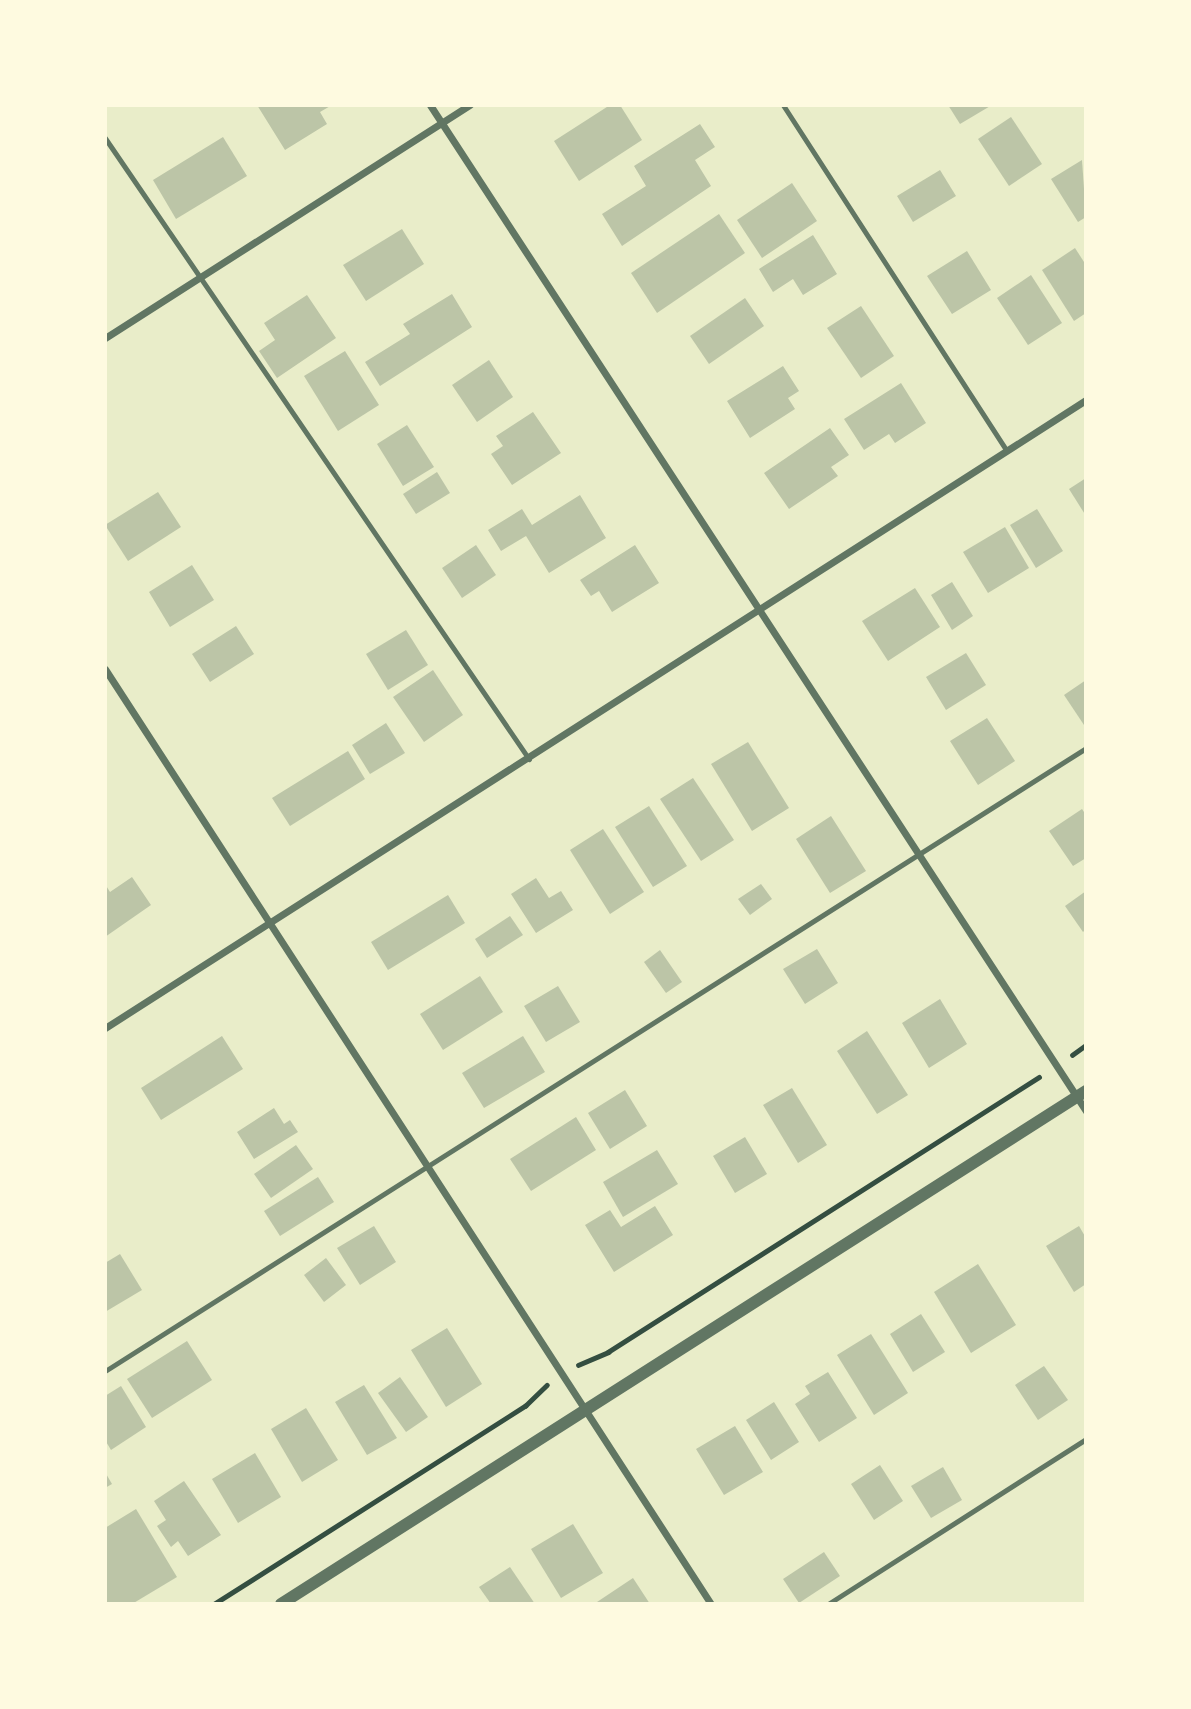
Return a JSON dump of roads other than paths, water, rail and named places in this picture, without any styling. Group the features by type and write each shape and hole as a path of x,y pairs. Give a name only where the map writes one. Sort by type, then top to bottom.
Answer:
{"street":[{"path":"430,105 919,855 1081,1094 1086,1111"},
{"path":"105,338 471,105"},
{"path":"105,1028 1086,400"},
{"path":"105,669 429,1164 711,1604"},
{"path":"281,1604 584,1408 1081,1094"}],"lane":[{"path":"783,105 1007,451"},
{"path":"105,138 528,759"},
{"path":"105,1371 1086,748"},
{"path":"828,1604 1086,1438"}]}
